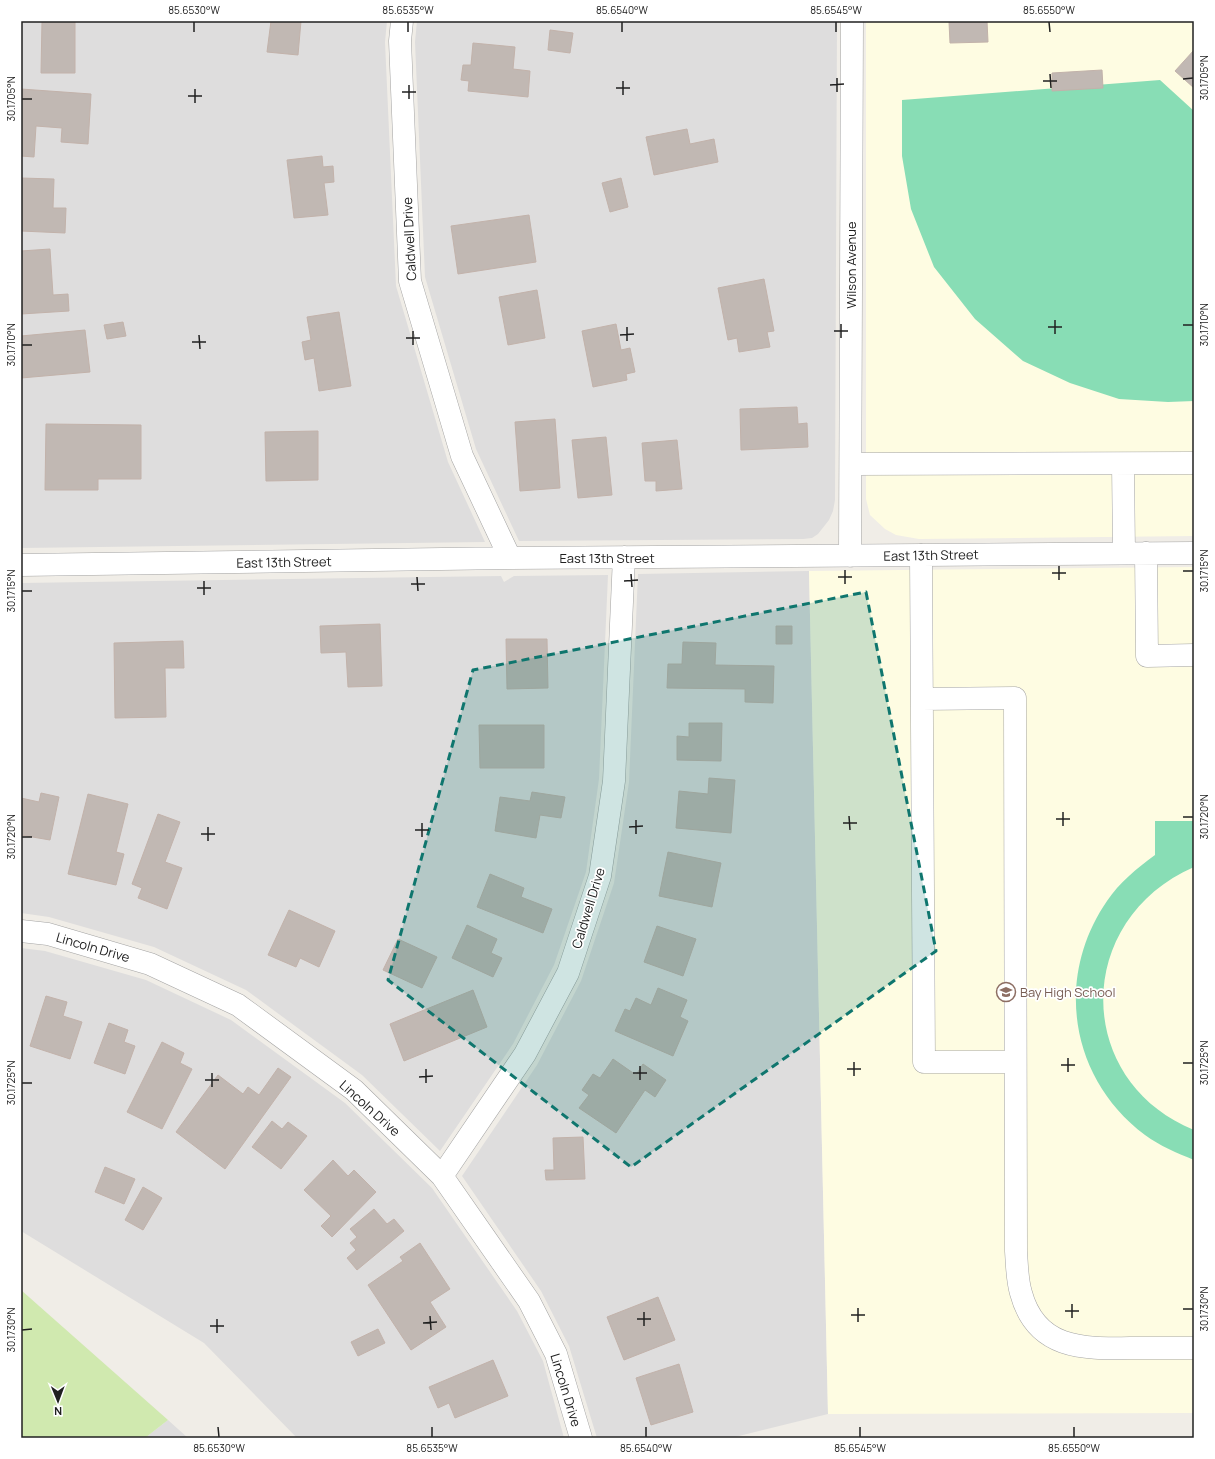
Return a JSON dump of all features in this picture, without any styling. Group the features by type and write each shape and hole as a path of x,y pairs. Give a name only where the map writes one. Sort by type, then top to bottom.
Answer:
{"street":[{"name":"Caldwell Drive","path":"402,21 400,41 410,281 462,456 510,558"},
{"name":"Wilson Avenue","path":"850,556 852,21"},
{"path":"851,464 1194,463"},
{"path":"1123,464 1124,553"},
{"path":"1146,553 1147,656 1194,655"},
{"name":"East 13th Street","path":"21,566 510,558 1194,553"},
{"path":"921,555 924,1062 1015,1062"},
{"name":"Caldwell Drive","path":"442,1176 529,1047 568,972 600,876 614,781 624,558"},
{"path":"922,698 1015,698 1016,1251 1021,1294 1027,1309 1043,1332 1060,1342 1076,1347 1096,1349 1194,1348"},
{"name":"Lincoln Drive","path":"21,931 48,934 150,964 238,1005 354,1090 442,1176 529,1301 556,1354 581,1438"}],"highlighted area":[{"path":"866,592 936,951 631,1167 388,980 473,670"}],"shaded area":[{"path":"21,21 387,21 385,42 396,286 448,462 485,542 21,548"},
{"path":"417,21 837,21 835,500 833,511 829,520 818,534 812,538 803,539 519,541 476,449 425,277 415,42"},
{"path":"866,21 1194,21 1194,536 919,539 896,535 885,529 870,515 866,499"},
{"name":"Bay High School","path":"1194,567 1194,1413 828,1414 809,571"},
{"path":"809,571 828,1414 731,1438 597,1438 569,1346 541,1291 462,1176 537,1065 581,981 614,883 629,782 638,574"},
{"path":"608,575 599,779 586,872 554,965 513,1044 440,1151 362,1075 246,990 154,947 49,917 21,913 21,583 501,576 504,582 514,576"},
{"path":"21,948 45,951 146,980 231,1020 345,1103 432,1188 517,1311 543,1361 564,1438 297,1438 204,1343 21,1231"},
{"path":"168,1420 188,1438 145,1438"}],"green space":[{"path":"1160,80 1194,111 1194,401 1168,402 1119,399 1070,383 1023,361 975,319 934,267 911,209 902,156 902,100"},
{"path":"1155,821 1194,821 1194,867 1155,891 1126,923 1109,960 1103,999 1109,1039 1126,1075 1154,1106 1194,1130 1194,1160 1151,1139 1120,1112 1100,1086 1086,1057 1078,1026 1076,994 1080,962 1090,931 1107,901 1117,888 1155,855"},
{"path":"21,1290 168,1420 145,1438 21,1438"}],"building":[{"path":"42,21 75,21 75,73 41,73"},
{"path":"271,21 301,21 298,55 267,52"},
{"path":"987,21 988,42 950,43 949,22"},
{"path":"550,30 573,33 570,53 548,50"},
{"path":"473,43 515,47 513,69 530,71 528,97 468,91 469,81 461,80 463,65 471,65"},
{"path":"1194,50 1194,88 1175,71"},
{"path":"1102,70 1103,88 1052,91 1052,73"},
{"path":"21,89 91,94 88,144 61,142 62,128 36,126 34,157 21,156"},
{"path":"687,129 690,144 714,139 718,162 654,175 646,137"},
{"path":"322,156 323,167 333,166 334,182 324,183 328,215 294,218 287,160"},
{"path":"21,178 54,179 53,208 66,208 65,233 21,231"},
{"path":"621,178 628,207 610,212 602,183"},
{"path":"529,215 536,262 458,274 451,226"},
{"path":"50,249 53,295 68,294 69,311 21,314 21,251"},
{"path":"764,279 774,331 767,332 770,347 739,352 737,338 728,340 718,288"},
{"path":"537,290 545,338 508,345 499,297"},
{"path":"339,312 351,386 319,391 314,358 305,360 302,342 311,340 307,317"},
{"path":"123,322 126,336 107,339 104,325"},
{"path":"616,324 621,350 630,348 635,372 626,374 627,380 593,387 582,331"},
{"path":"85,330 90,372 21,378 21,336"},
{"path":"797,407 798,424 807,423 808,447 741,450 740,409"},
{"path":"555,419 560,488 520,491 515,422"},
{"path":"46,424 141,425 141,479 98,479 98,490 45,490"},
{"path":"318,431 318,480 266,481 265,432"},
{"path":"606,437 612,495 578,498 572,440"},
{"path":"677,440 682,489 656,491 656,481 645,481 642,443"},
{"path":"380,624 382,686 348,687 346,652 321,653 320,626"},
{"path":"776,626 792,626 792,644 776,644"},
{"path":"506,639 547,639 548,688 507,689"},
{"path":"183,641 184,668 165,668 166,717 115,718 114,643"},
{"path":"683,642 716,643 715,665 774,666 773,703 745,702 745,689 667,688 668,664 682,664"},
{"path":"689,723 722,723 721,761 677,760 677,736 689,737"},
{"path":"479,725 544,725 544,768 480,768"},
{"path":"709,778 735,780 731,833 676,828 679,791 708,794"},
{"path":"532,792 565,797 561,818 540,815 536,838 495,831 500,797 530,801"},
{"path":"41,793 59,797 50,840 21,835 21,798 39,802"},
{"path":"88,794 128,804 116,852 124,854 116,885 68,874"},
{"path":"158,814 180,822 165,862 182,868 167,909 138,898 142,888 132,884"},
{"path":"668,852 721,863 712,907 659,896"},
{"path":"490,874 524,888 521,897 552,909 543,933 477,907"},
{"path":"289,910 335,931 319,967 300,958 296,967 268,955"},
{"path":"467,925 497,939 491,953 502,958 493,977 452,958"},
{"path":"657,926 696,939 683,976 644,962"},
{"path":"398,939 437,957 422,988 383,970"},
{"path":"658,988 687,1000 680,1017 688,1021 673,1056 615,1031 625,1009 630,1011 636,998 651,1005"},
{"path":"473,990 487,1027 404,1061 390,1024"},
{"path":"46,996 67,1002 63,1016 82,1022 70,1059 30,1046"},
{"path":"109,1023 128,1030 124,1042 135,1046 125,1074 94,1063"},
{"path":"162,1042 184,1053 180,1063 192,1069 162,1129 127,1112"},
{"path":"613,1059 636,1075 643,1064 666,1080 655,1097 645,1090 616,1133 579,1108 589,1095 582,1090 593,1074 600,1078"},
{"path":"278,1068 291,1077 225,1169 176,1132 218,1075 243,1094 248,1087 259,1095"},
{"path":"272,1121 282,1129 288,1122 307,1136 281,1169 252,1147"},
{"path":"583,1137 585,1179 546,1180 545,1170 554,1170 553,1138"},
{"path":"333,1160 348,1176 354,1170 376,1192 332,1237 321,1226 331,1216 304,1190"},
{"path":"105,1167 135,1179 124,1204 95,1192"},
{"path":"143,1187 162,1198 143,1230 125,1220"},
{"path":"374,1209 387,1224 394,1219 404,1231 357,1270 347,1258 356,1250 350,1243 357,1237 350,1229"},
{"path":"420,1243 450,1289 430,1302 446,1327 411,1350 368,1285 403,1261 400,1257"},
{"path":"658,1297 675,1340 624,1360 607,1317"},
{"path":"378,1329 385,1343 358,1356 351,1342"},
{"path":"493,1360 508,1396 455,1418 449,1403 438,1408 429,1387"},
{"path":"679,1364 693,1412 651,1425 636,1378"}],"place":[{"name":"Bay High School","path":"1006,992"}]}
